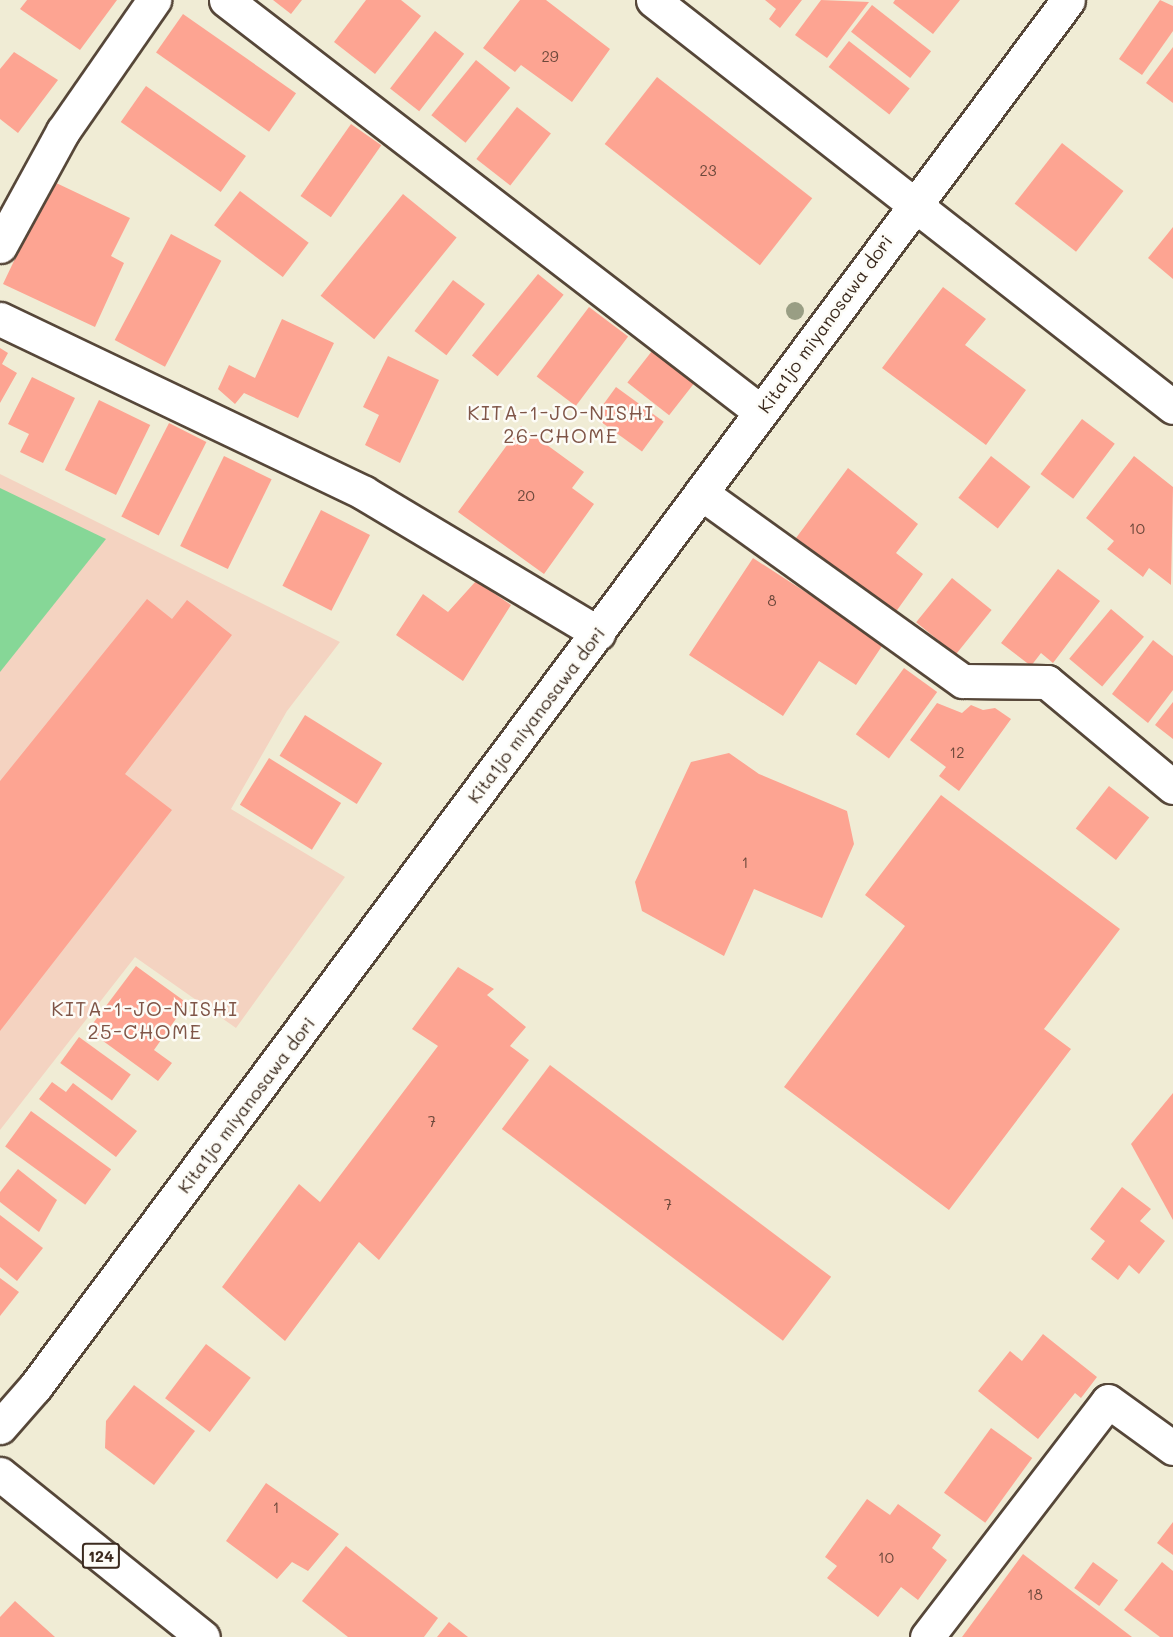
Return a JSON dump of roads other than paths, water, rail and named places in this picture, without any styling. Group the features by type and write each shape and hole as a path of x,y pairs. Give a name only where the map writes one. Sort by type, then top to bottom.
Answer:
{"street":[{"path":"0,246 63,131 154,0"},
{"path":"226,0 761,412"},
{"path":"653,0 1173,407"},
{"name":"Kita1jo miyanosawa dori","path":"0,1427 35,1387 702,493 913,204 1068,0"},
{"path":"0,319 364,493 598,633"},
{"path":"702,493 963,681 1047,682 1173,787"},
{"path":"927,1637 1108,1401 1173,1448"},
{"name":"124","path":"0,1474 203,1637"}],"district":[{"name":"KITA-1-JO-NISHI 26-CHOME","path":"561,424"},
{"name":"KITA-1-JO-NISHI 25-CHOME","path":"145,1020"}]}
